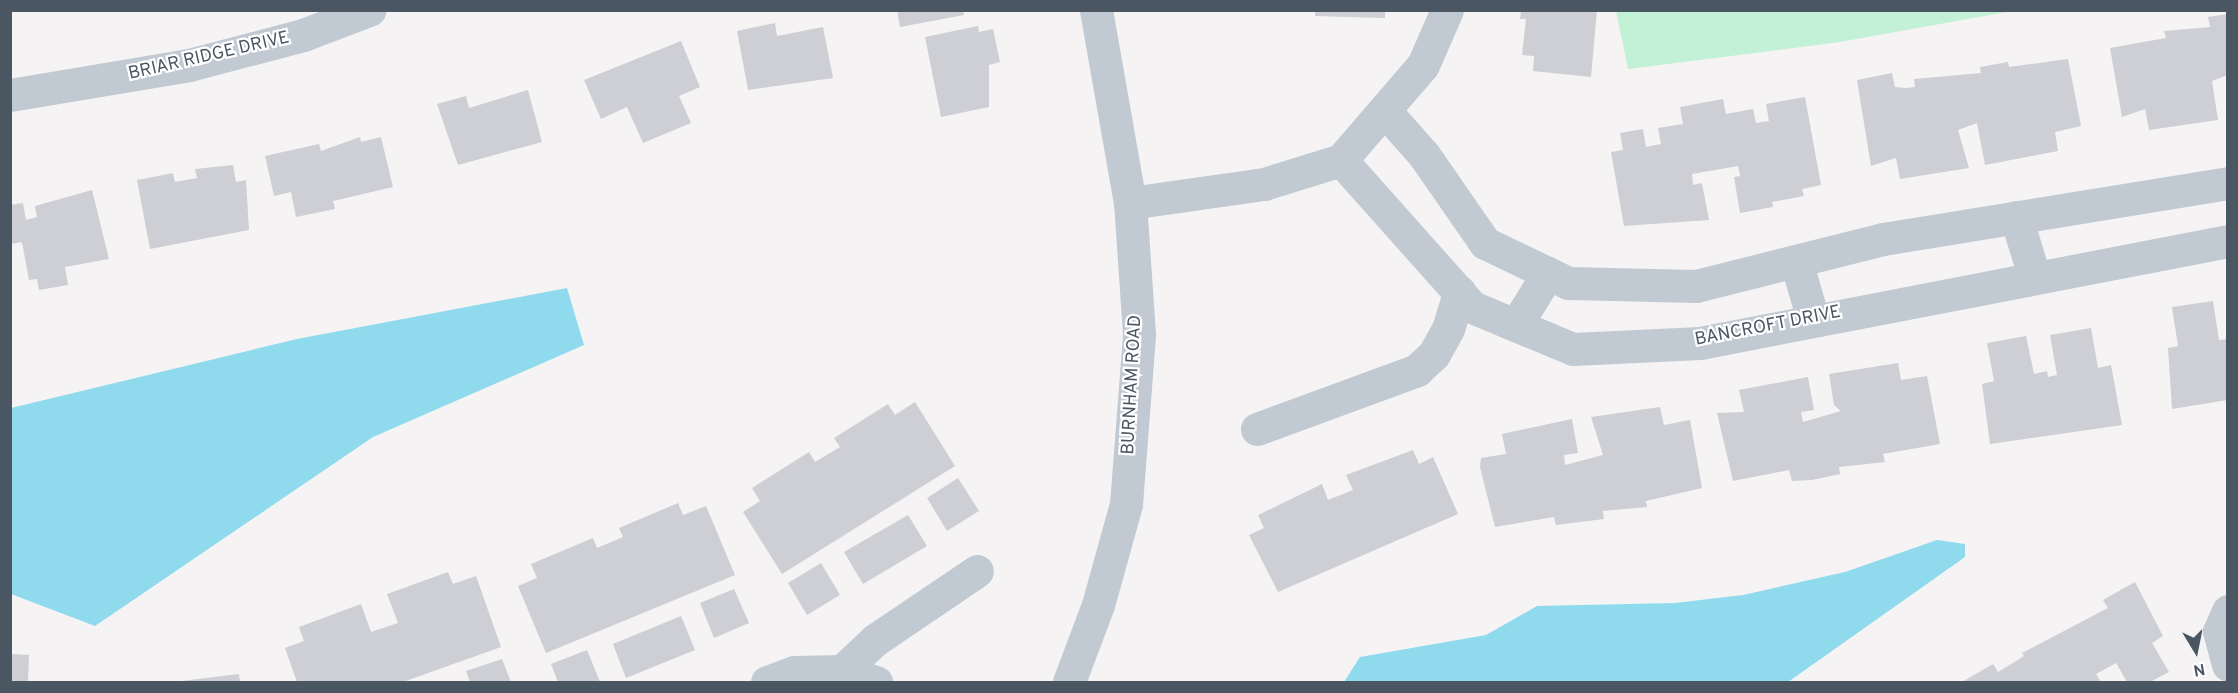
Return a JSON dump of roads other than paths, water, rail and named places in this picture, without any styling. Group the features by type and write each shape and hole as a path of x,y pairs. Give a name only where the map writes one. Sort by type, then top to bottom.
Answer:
{"street":[{"name":"BRIAR RIDGE DRIVE","path":"10,95 189,65 303,36 369,10"},
{"name":"BURNHAM ROAD","path":"1069,682 1098,605 1126,504 1139,334 1130,203 1096,10"},
{"path":"1130,203 1264,184 1341,160 1423,65 1447,10"},
{"path":"1385,111 1424,155 1485,243 1568,284 1696,286 1883,239 2228,183"},
{"name":"BANCROFT DRIVE","path":"1341,160 1472,307 1573,349 1700,343 2034,276 2228,241"},
{"path":"2016,217 2034,276"},
{"path":"1796,261 1813,319"},
{"path":"1516,325 1548,273"},
{"path":"1257,429 1417,370 1443,337 1459,292"},
{"path":"842,671 875,640 977,571"},
{"path":"2228,610 2219,632 2228,665"},
{"path":"767,682 794,672 842,671 876,682"}],"water":[{"path":"567,288 584,345 373,437 95,626 11,594 11,408 297,339"},
{"path":"1937,540 1965,544 1965,557 1788,682 1344,682 1360,657 1486,635 1537,606 1675,603 1743,595 1845,572"}]}
